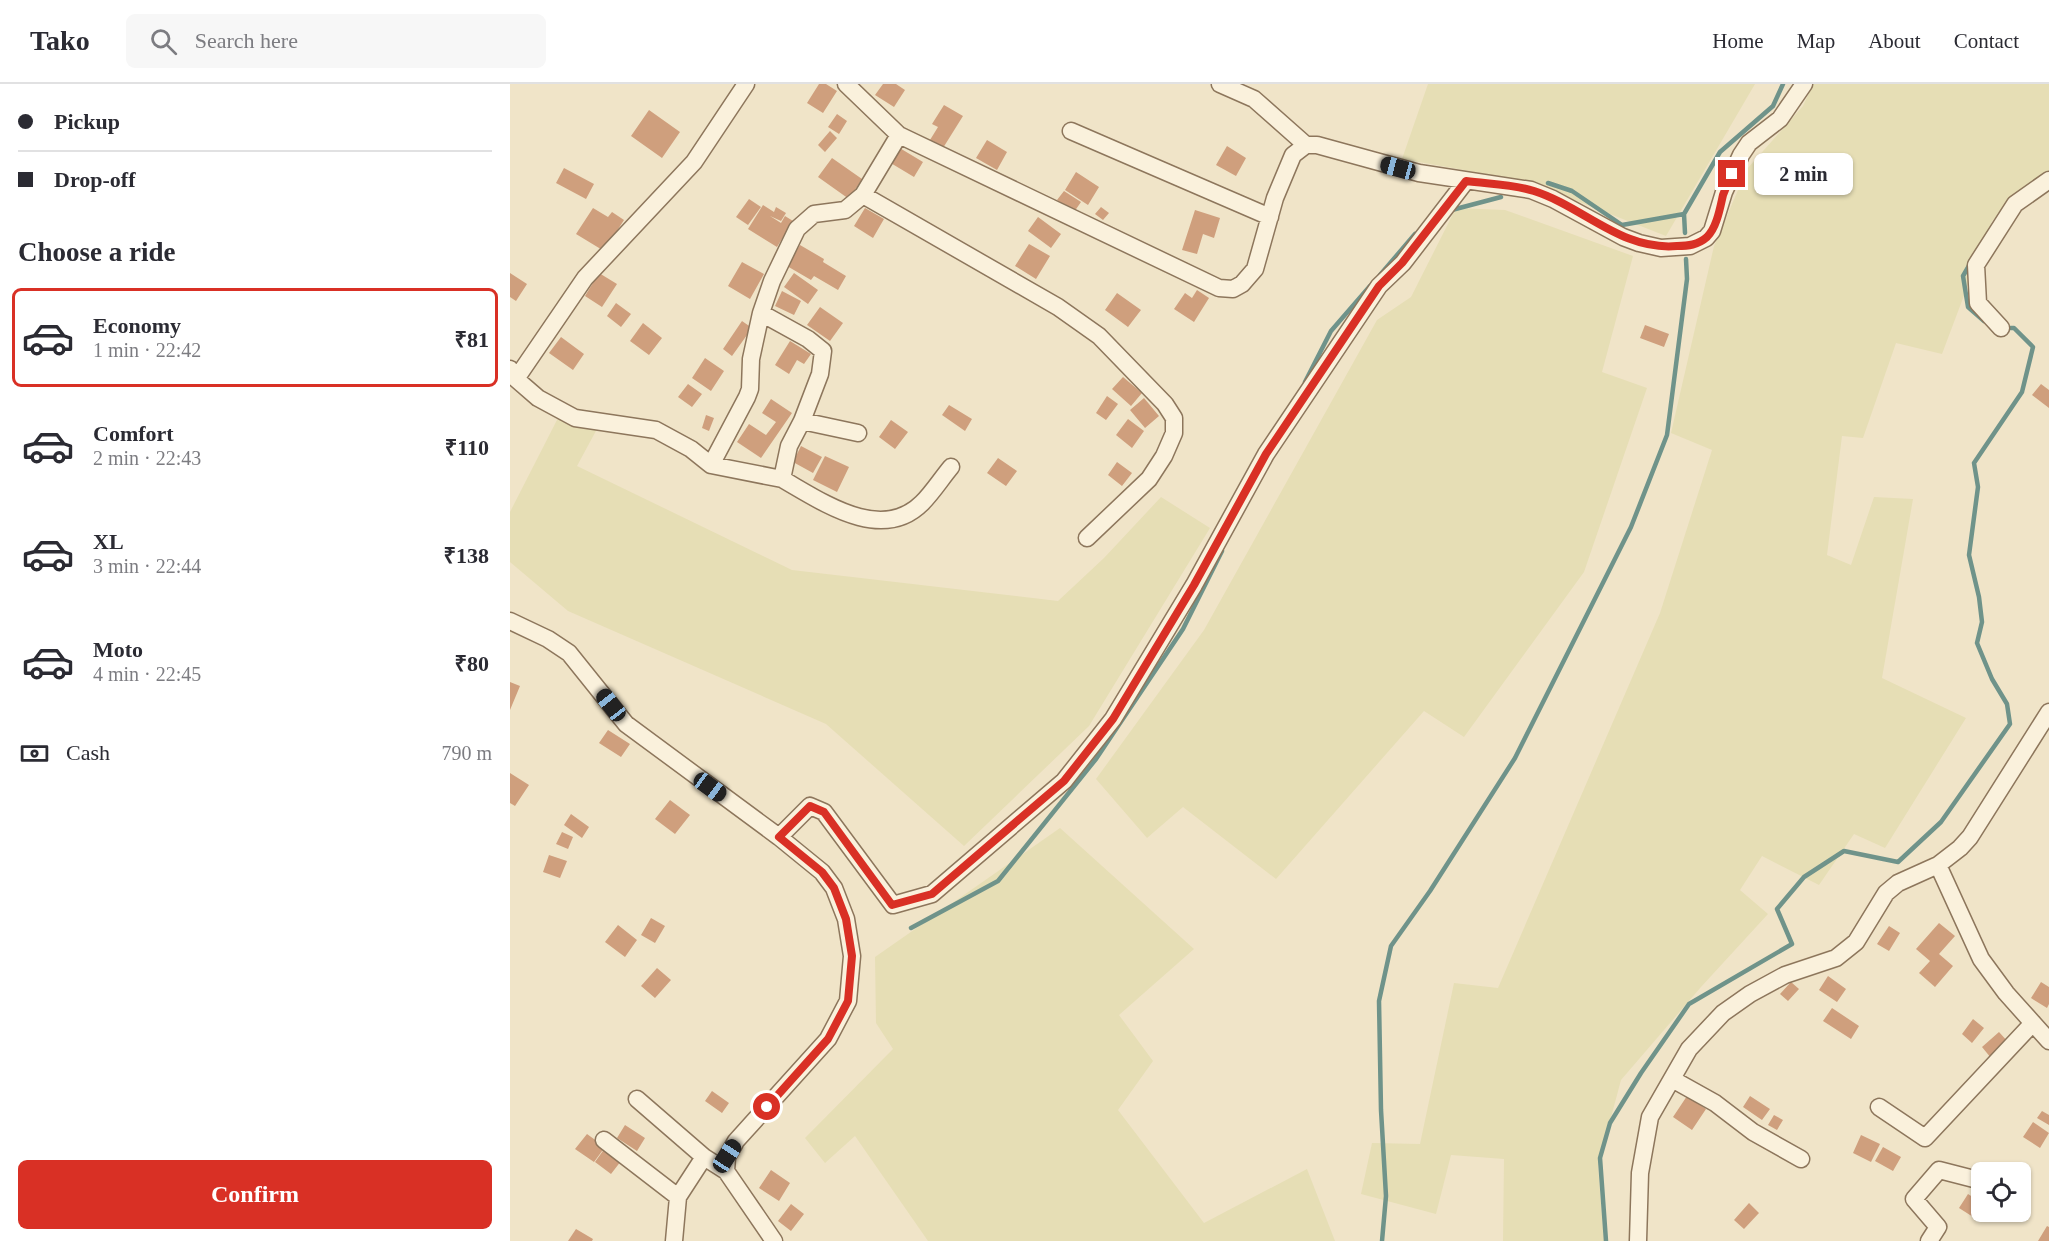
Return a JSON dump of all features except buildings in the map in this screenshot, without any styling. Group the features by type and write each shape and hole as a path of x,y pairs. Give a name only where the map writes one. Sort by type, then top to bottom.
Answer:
{"street":[{"path":"746,84 694,162 585,278 513,374 538,398 575,418 656,430 691,449 711,465 782,479 836,510 874,520 899,518 921,504 951,467"},
{"path":"846,84 899,135 1219,288 1233,289 1242,284 1255,269 1275,198 1293,155 1306,145 1317,145 1419,173 1532,190 1623,237 1661,248 1690,246 1706,238 1712,231 1724,192 1741,154 1749,143 1780,119 1804,84"},
{"path":"1220,84 1254,99 1306,145"},
{"path":"1071,131 1270,217"},
{"path":"711,465 750,389 751,359 761,314 772,281 797,229 814,214 845,210 863,195 899,135"},
{"path":"2001,328 1978,303 1976,266 2015,204 2049,180"},
{"path":"779,837 810,806 824,812 892,905 932,894 1064,781 1113,719 1194,585 1266,454 1379,286 1402,263 1466,181"},
{"path":"863,195 1058,307 1098,336 1165,404 1174,418 1174,433 1164,456 1149,479 1087,538"},
{"path":"761,314 808,339 823,351 820,374 802,421 789,446 782,479"},
{"path":"802,421 858,433"},
{"path":"510,621 548,639 569,653 626,724 779,837 822,872 834,888 846,919 852,956 848,1001 828,1039 736,1142 727,1156 726,1171"},
{"path":"1638,1241 1640,1173 1650,1117 1689,1049 1723,1012 1785,975 1836,958 1856,942 1886,893 1898,883 1938,865 1960,848 1971,837 2049,712"},
{"path":"1938,865 1982,959 2006,993 2049,1041"},
{"path":"1879,1107 1925,1137 2033,1023"},
{"path":"1672,1079 1715,1103 1752,1131 1801,1160"},
{"path":"637,1099 704,1156 726,1171 774,1241"},
{"path":"604,1140 678,1197"},
{"path":"674,1241 678,1197 704,1156"},
{"path":"1929,1241 1938,1227 1914,1199 1939,1170 1971,1178"}],"shaded area":[{"path":"1428,84 1755,84 1666,236 1526,181 1402,159"},
{"path":"1813,84 2049,84 2049,170 1992,221 1942,354 1896,343 1863,438 1842,436 1827,555 1851,565 1874,497 1913,499 1882,678 1966,718 1885,848 1854,834 1819,885 1762,856 1740,890 1768,914 1621,1080 1598,1166 1604,1241 1503,1241 1504,1159 1451,1155 1436,1214 1361,1194 1372,1143 1420,1144 1454,983 1498,988 1660,613 1712,450 1671,433 1714,246 1747,169 1803,106"},
{"path":"1456,208 1505,210 1633,256 1602,372 1647,388 1584,572 1464,737 1424,711 1276,879 1183,807 1147,838 1096,779 1204,630 1377,320 1411,297"},
{"path":"558,418 597,429 577,466 792,570 1058,601 1104,558 1161,497 1210,528 1089,726 964,846 826,724 568,611 510,562 510,512"},
{"path":"1060,828 1194,949 1119,1015 1153,1061 1118,1110 1204,1223 1307,1169 1335,1241 928,1241 855,1136 825,1163 805,1138 893,1049 876,1023 875,957"}],"waterway":[{"path":"1685,233 1684,214 1720,152 1773,106 1783,84"},
{"path":"1548,183 1572,191 1622,225 1684,214"},
{"path":"1448,211 1501,197"},
{"path":"1380,275 1415,234"},
{"path":"1382,1241 1386,1196 1381,1110 1379,1001 1391,946 1430,891 1515,758 1631,527 1667,435 1687,279 1686,259"},
{"path":"1970,264 1963,276 1968,307 1984,321"},
{"path":"1305,382 1331,331 1370,286"},
{"path":"1606,1241 1600,1158 1610,1123 1641,1073 1689,1004 1792,944 1777,909 1804,877 1844,851 1898,862 1941,822 2010,724 2007,704 1992,679 1977,643 1982,622 1979,597 1969,555 1978,487 1974,463 2022,392 2033,347 2014,328 2005,328"},
{"path":"911,928 998,881 1096,759 1183,629 1222,551"}],"route":[{"path":"767,1107 828,1039 848,1001 852,956 846,919 834,888 822,872 779,837 810,806 824,812 892,905 932,894 1064,781 1113,719 1194,585 1266,454 1379,286 1402,263 1466,181 1532,190 1623,237 1661,248 1690,246 1706,238 1712,231 1732,174"}]}
